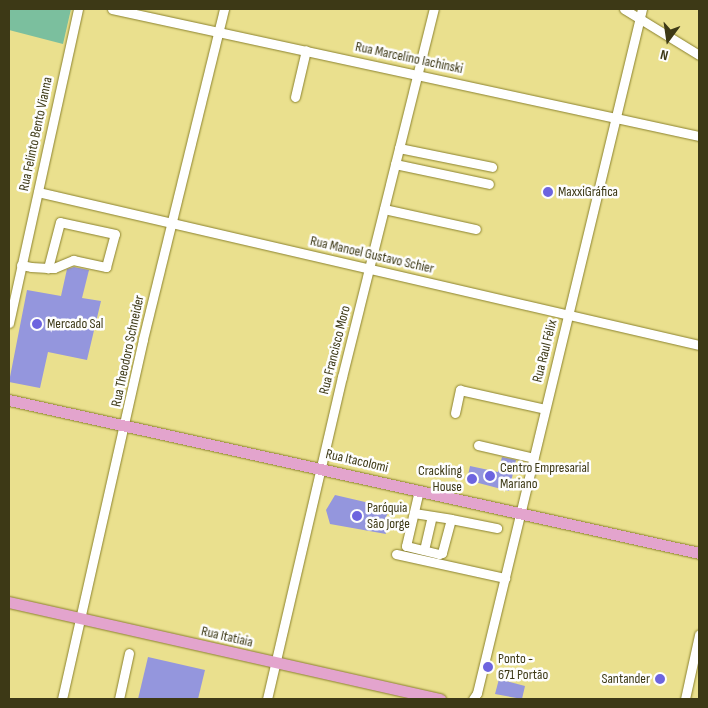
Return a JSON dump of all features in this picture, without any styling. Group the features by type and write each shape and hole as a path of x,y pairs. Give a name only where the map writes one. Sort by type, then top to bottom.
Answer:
{"main road":[{"name":"Rua Itacolomi","path":"9,400 699,553"},
{"name":"Rua Itatiaia","path":"9,602 440,699"}],"street":[{"name":"Rua Felinto Bento Vianna","path":"9,323 78,9"},
{"name":"Rua Marcelino Iachinski","path":"112,9 699,136"},
{"name":"Rua Theodoro Schneider","path":"62,699 171,223 224,9"},
{"name":"Rua Francisco Moro","path":"268,699 321,468 434,9"},
{"path":"624,9 699,55"},
{"name":"Rua Raul Félix","path":"476,697 642,9"},
{"path":"295,97 306,50"},
{"path":"399,148 492,167"},
{"path":"395,164 489,184"},
{"name":"Rua Manoel Gustavo Schier","path":"38,192 699,345"},
{"path":"384,209 476,229"},
{"path":"21,265 48,268 54,268 73,260 106,267 115,234 60,222 48,268"},
{"path":"455,413 460,390 546,409"},
{"path":"478,445 534,458"},
{"path":"419,490 406,546 439,554 442,553 451,520"},
{"path":"414,512 497,528"},
{"path":"424,550 432,516"},
{"path":"396,554 505,578"},
{"path":"685,699 699,635"},
{"path":"119,699 128,653"}],"green space":[{"path":"9,9 71,9 63,44 9,30"}],"building":[{"path":"74,267 89,270 82,298 101,301 87,360 48,352 40,388 9,382 27,290 61,296 67,269"},
{"name":"Centro Empresarial Mariano","path":"502,457 516,460 509,491 467,480 470,466 498,472"},
{"name":"Paróquia São Jorge","path":"335,495 391,508 383,522 386,534 330,524 326,510"},
{"path":"148,657 205,670 198,699 138,699"},
{"path":"499,679 525,686 522,699 495,694"}],"place":[{"name":"MaxxiGráfica","path":"548,192"},
{"name":"Mercado Sal","path":"37,324"},
{"name":"Centro Empresarial Mariano","path":"490,476"},
{"name":"Crackling House","path":"472,479"},
{"name":"Paróquia São Jorge","path":"357,516"},
{"name":"Ponto - 671 Portão","path":"488,667"},
{"name":"Santander","path":"660,679"}]}
